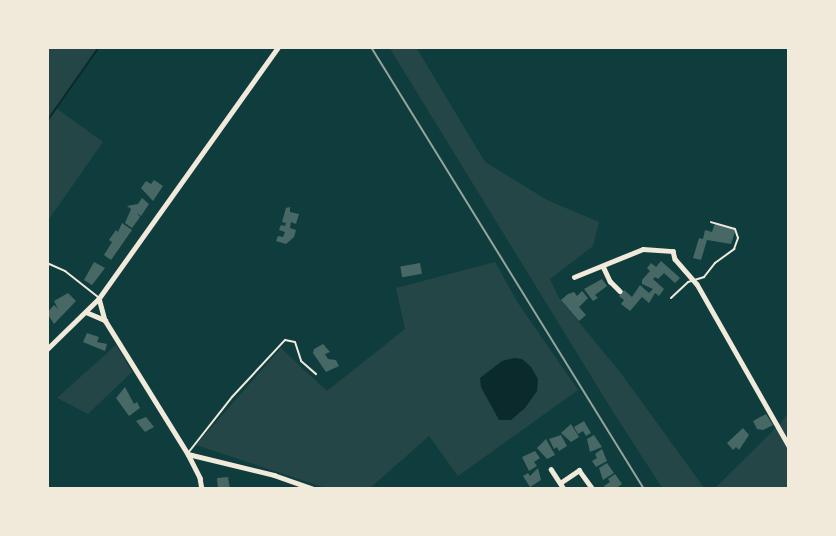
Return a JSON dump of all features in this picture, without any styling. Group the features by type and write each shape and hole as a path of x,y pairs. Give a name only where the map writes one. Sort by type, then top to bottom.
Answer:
{"street":[{"path":"47,349 99,298 278,47"},
{"path":"574,277 643,249 673,251 675,259 695,282 789,446"},
{"path":"603,266 610,281 620,291"},
{"path":"99,298 106,320 188,454 200,478 202,489"},
{"path":"86,312 106,320"},
{"path":"188,454 274,475 314,489"},
{"path":"551,468 564,489"},
{"path":"560,483 579,470 593,489"}],"lane":[{"path":"671,298 688,282 695,282 734,249 738,237 735,229 710,222"},
{"path":"47,263 65,271 99,298"},
{"path":"188,454 232,397 285,340 295,342 301,361 316,374"}],"shaded area":[{"path":"47,47 99,47 56,108 103,142 47,222"},
{"path":"389,47 416,47 485,162 547,200 599,222 593,246 550,279 559,298 620,372 705,489 663,489"},
{"path":"495,262 518,303 578,390 458,476 429,436 369,489 329,489 196,445 281,348 327,391 405,329 396,288"},
{"path":"116,345 132,372 88,414 57,398"},
{"path":"522,359 531,367 538,379 537,391 525,408 511,420 499,420 481,387 480,378 502,361"},
{"path":"789,411 789,489 714,489 781,423"}],"building":[{"path":"154,180 163,186 153,201 141,188 146,181 151,184"},
{"path":"142,198 149,204 141,216 137,213 140,217 132,228 125,223 131,209 127,206 138,204"},
{"path":"290,207 290,212 299,214 296,224 291,222 290,228 296,230 294,237 286,244 276,241 278,236 283,237 285,232 279,230 281,225 285,226 286,223 282,222 286,208"},
{"path":"122,223 132,230 111,260 104,255 112,242 109,240 116,230 118,232"},
{"path":"715,223 736,229 731,244 707,240 701,260 693,258 699,238 703,239 705,230 712,232"},
{"path":"661,261 680,278 675,283 664,273 658,279 655,277 653,279 664,289 659,296 655,293 649,303 642,297 630,311 621,304 624,300 619,296 624,290 632,297 640,285 649,293 653,289 642,284 642,280 650,271 647,268 651,263 656,267"},
{"path":"94,262 105,268 92,285 84,280"},
{"path":"420,263 422,274 402,277 400,266"},
{"path":"602,279 607,286 595,295 598,298 593,301 584,289"},
{"path":"582,291 588,298 579,307 586,315 579,321 561,300 568,294 574,292 577,296"},
{"path":"68,293 76,301 54,324 47,313 54,305 58,309 54,301"},
{"path":"87,333 99,337 97,342 107,344 105,351 83,342"},
{"path":"323,344 330,352 325,354 328,359 336,360 339,366 326,372 313,353 314,349"},
{"path":"125,387 134,404 137,402 140,408 129,416 116,398"},
{"path":"766,414 773,425 763,430 757,429 753,421"},
{"path":"146,417 154,427 145,432 136,421"},
{"path":"584,421 591,433 586,436 583,431 578,434 574,427"},
{"path":"571,424 579,437 571,442 561,433"},
{"path":"743,428 749,435 739,450 736,447 733,450 727,443"},
{"path":"561,435 567,446 559,451 557,447 554,449 549,439"},
{"path":"594,435 602,447 590,452 587,439"},
{"path":"546,439 555,455 547,459 537,448"},
{"path":"602,449 607,461 596,467 592,461 597,458 595,454"},
{"path":"535,451 540,458 534,462 537,466 529,471 522,457"},
{"path":"607,463 614,473 603,480 599,468"},
{"path":"538,468 541,480 530,487 523,476 528,473 530,476"},
{"path":"615,474 622,484 615,489 606,489 604,486 610,482 608,479"},
{"path":"228,477 230,489 218,489 217,478"}],"waterway":[{"path":"47,121 99,47"}],"railway":[{"path":"371,47 644,489"}]}
